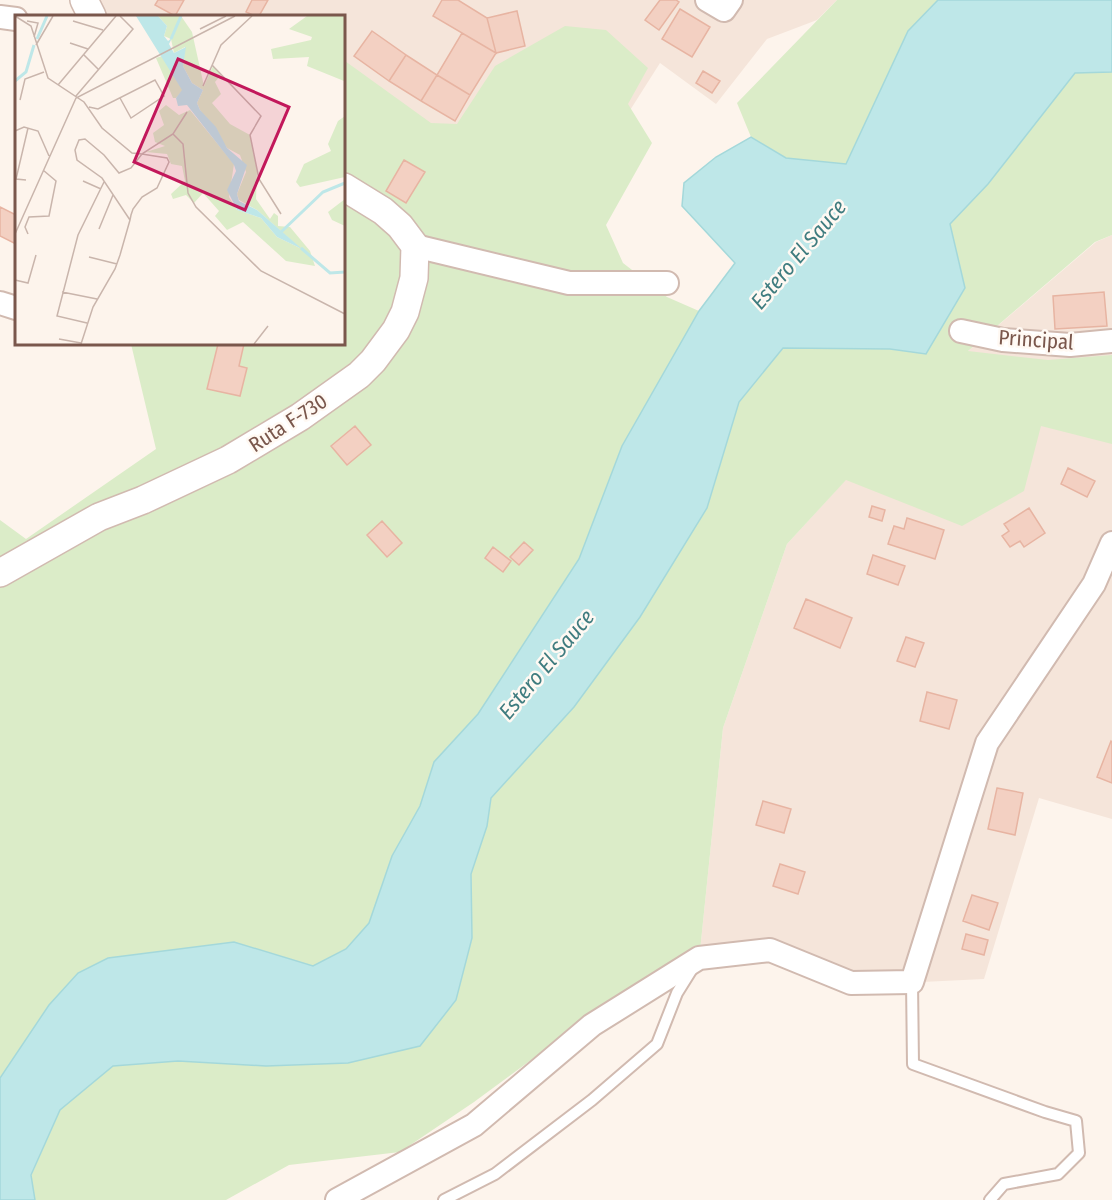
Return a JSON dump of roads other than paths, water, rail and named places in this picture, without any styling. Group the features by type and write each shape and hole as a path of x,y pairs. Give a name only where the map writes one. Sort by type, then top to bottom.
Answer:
{"street":[{"path":"84,0 92,15"},
{"path":"0,17 15,19"},
{"path":"345,188 383,211 400,226 415,246 569,283 667,283"},
{"name":"Ruta F-730","path":"0,573 99,517 143,500 228,460 300,417 359,375 386,346 405,312 414,278 415,246"},
{"path":"0,303 15,308"},
{"name":"Principal","path":"961,331 1003,340 1070,345 1112,341"},
{"path":"337,1200 474,1125 592,1025 699,958 770,950 851,983 912,982 987,743 1094,584 1112,543"}],"lane":[{"path":"444,1200 495,1174 592,1100 657,1044 677,993 699,958"},
{"path":"912,982 914,1064 1077,1122 1079,1153 1058,1174 1004,1184 990,1200"}],"water":[{"name":"Estero El Sauce","path":"938,0 1112,0 1112,72 1075,73 988,184 950,224 965,288 926,354 890,349 783,348 739,402 707,508 640,617 574,707 491,798 487,826 471,874 472,938 456,1000 420,1046 348,1063 266,1066 178,1061 113,1066 60,1110 31,1175 35,1200 0,1200 0,1078 49,1005 78,973 108,958 234,942 313,966 346,949 369,923 392,856 420,806 434,762 478,714 579,559 622,446 699,311 735,263 682,206 684,183 716,157 751,137 786,158 846,164 908,31"}]}
